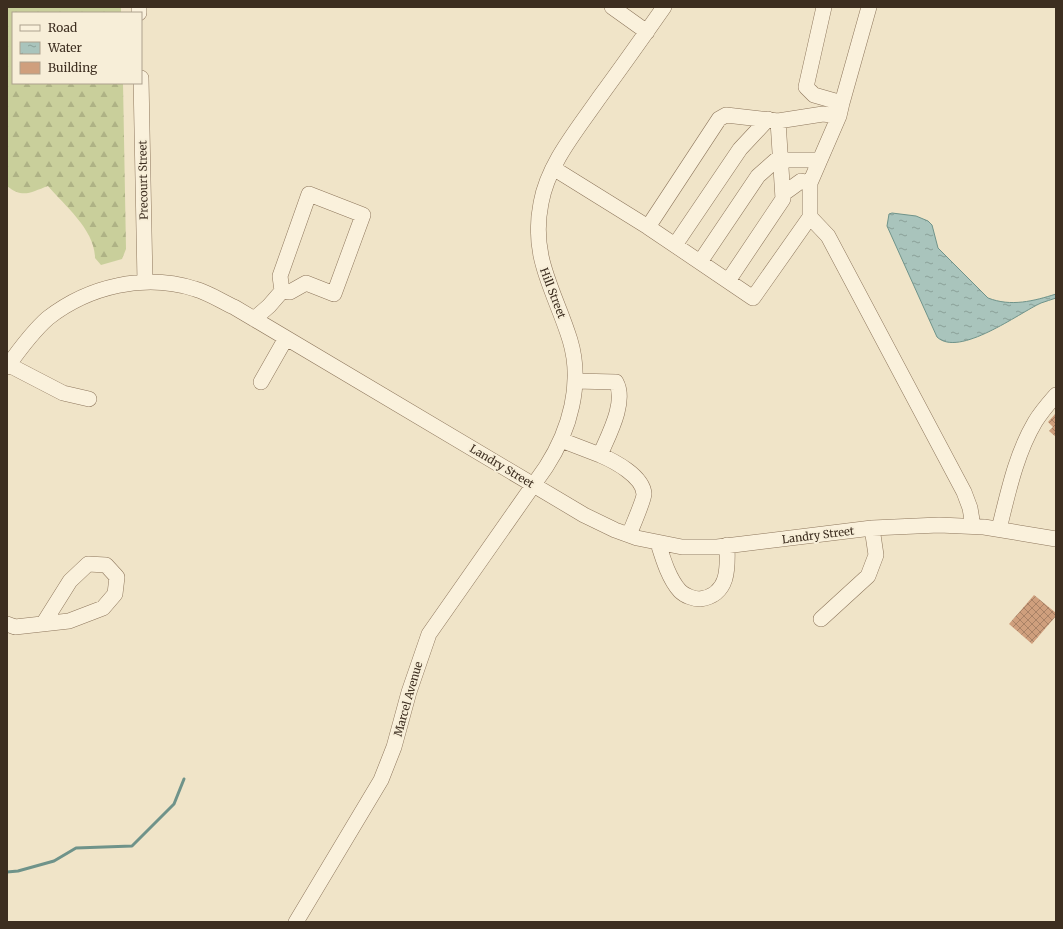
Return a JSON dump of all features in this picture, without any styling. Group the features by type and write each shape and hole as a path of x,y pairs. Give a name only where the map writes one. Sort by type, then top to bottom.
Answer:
{"street":[{"path":"612,7 647,32"},
{"name":"Hill Street","path":"533,485 546,467 561,440 570,414 575,381 572,347 543,268 538,238 540,204 553,168 582,123 664,7"},
{"path":"824,7 806,87 814,94 840,110"},
{"path":"553,168 648,227 753,298 810,217 810,182 840,110 869,7"},
{"name":"Precourt Street","path":"141,84 145,282"},
{"path":"648,227 719,119 726,115 773,120 823,114 840,110"},
{"path":"728,281 783,198 780,160 773,120"},
{"path":"675,245 740,149 773,120"},
{"path":"700,262 758,176 776,160 820,160"},
{"path":"783,194 801,181 810,182"},
{"path":"254,319 269,306 282,291 280,276 309,194 363,214 334,294 306,283 290,292 282,291"},
{"path":"810,217 828,236 957,478 970,508 973,526"},
{"name":"Landry Street","path":"8,366 38,329 66,306 99,290 120,285 145,282 175,284 196,289 215,297 533,485 598,522 629,535 658,543 682,546 727,545 872,528 939,525 973,526 999,529 1056,539"},
{"path":"261,382 286,338"},
{"path":"8,366 63,394 89,399"},
{"path":"575,381 616,382 620,390 617,414 600,455"},
{"path":"999,529 1007,496 1024,443 1036,421 1056,395"},
{"path":"561,440 600,455 627,470 641,485 644,494 629,535"},
{"name":"Marcel Avenue","path":"296,922 381,780 394,747 409,692 429,634 533,485"},
{"path":"821,619 868,576 876,555 872,528"},
{"path":"658,543 668,570 680,591 697,599 706,598 719,592 726,578 727,545"},
{"path":"7,624 16,627 43,624 69,621 103,608 115,594 117,577 106,565 88,564 70,581 43,624"}],"green space":[{"path":"7,7 121,7 121,12 12,12 12,84 123,84 126,249 122,259 101,265 95,258 94,248 85,228 48,186 32,192 23,193 13,190 7,186"}],"water":[{"path":"892,213 916,216 928,221 932,225 938,248 988,298 997,301 1014,303 1031,301 1056,294 1056,298 1041,303 989,332 974,338 959,342 947,342 937,337 887,226 889,214"}],"building":[{"path":"1056,413 1056,437 1049,431 1053,427 1048,422"},
{"path":"1034,595 1056,613 1056,616 1032,644 1009,624"}],"waterway":[{"path":"7,872 18,871 54,861 76,848 132,846 174,804 184,779"}]}
